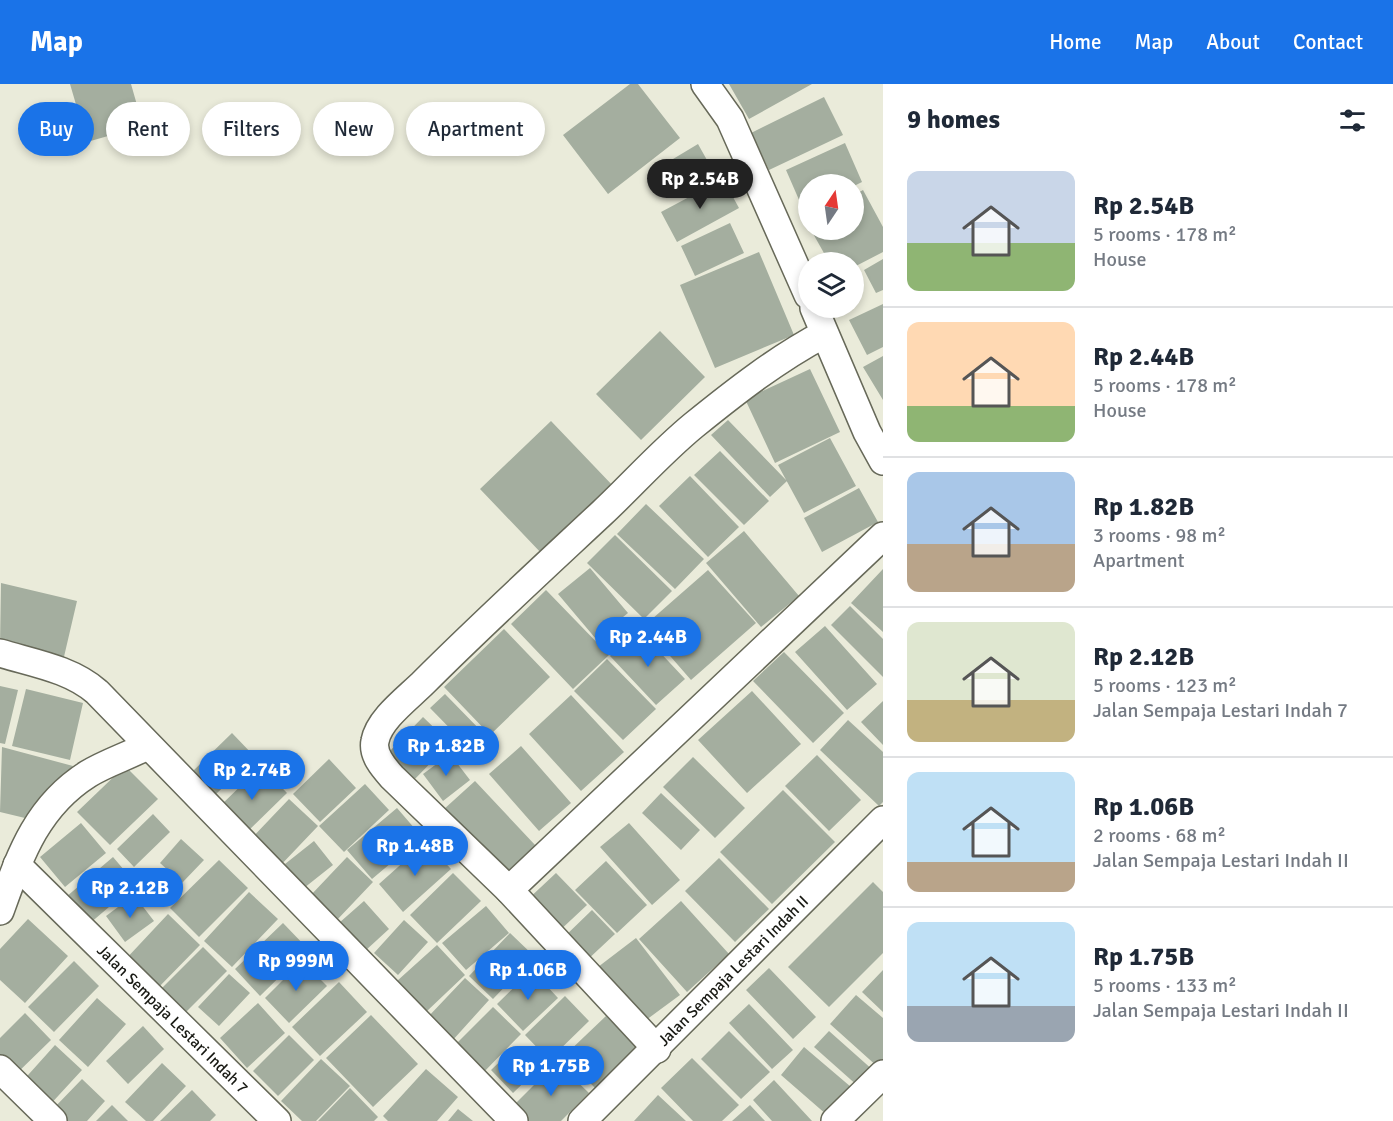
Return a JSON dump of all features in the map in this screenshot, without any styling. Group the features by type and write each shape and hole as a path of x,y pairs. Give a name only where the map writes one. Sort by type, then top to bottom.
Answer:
{"street":[{"path":"705,84 730,119 798,272"},
{"path":"818,318 883,461"},
{"path":"657,1049 509,890 380,762 374,746 381,727 484,621 604,510 645,468 742,387 785,355 824,334"},
{"path":"509,890 883,536"},
{"path":"0,654 62,672 86,682 113,707 147,747 514,1121"},
{"path":"0,911 34,828 58,797 89,774 147,747"},
{"name":"Jalan Sempaja Lestari Indah II","path":"582,1121 657,1049 755,946 883,820"},
{"name":"Jalan Sempaja Lestari Indah 7","path":"17,865 278,1121"},
{"path":"0,1070 53,1121"},
{"path":"835,1121 883,1074"}],"building":[{"path":"70,84 131,84 136,102 106,102 106,137 94,140 94,102 75,102"},
{"path":"630,84 638,84 680,138 608,194 563,135"},
{"path":"729,84 812,84 749,119"},
{"path":"824,97 843,135 769,170 751,133"},
{"path":"845,143 859,174 798,174 798,198 786,170"},
{"path":"698,144 712,169 673,192 658,168"},
{"path":"723,179 739,208 677,242 661,212"},
{"path":"864,192 883,227 883,252 864,262 864,252 823,252 817,240 864,240"},
{"path":"730,223 744,253 695,276 681,246"},
{"path":"759,252 794,335 715,368 680,285"},
{"path":"883,259 883,290 876,293 864,270"},
{"path":"883,304 883,347 867,355 849,320 864,318 864,313"},
{"path":"660,331 705,377 641,440 596,394"},
{"path":"883,356 883,400 863,367"},
{"path":"810,369 840,432 775,463 745,399"},
{"path":"728,420 787,481 770,497 711,435"},
{"path":"551,421 615,488 543,555 480,489"},
{"path":"830,438 856,486 804,513 778,465"},
{"path":"720,451 769,501 744,525 694,475"},
{"path":"690,476 739,527 708,557 659,506"},
{"path":"859,488 878,522 822,552 804,518"},
{"path":"646,504 704,559 675,589 617,534"},
{"path":"744,531 799,596 761,627 706,563"},
{"path":"615,535 672,591 644,619 587,563"},
{"path":"590,568 628,613 596,639 558,594"},
{"path":"883,569 883,632 851,603"},
{"path":"708,570 756,623 691,680 644,626"},
{"path":"1,583 77,601 63,661 0,646"},
{"path":"546,590 609,655 573,689 511,624"},
{"path":"850,606 883,639 883,677 831,625"},
{"path":"825,626 877,684 847,710 795,652"},
{"path":"504,629 550,677 490,735 444,687"},
{"path":"639,630 685,679 656,705 610,656"},
{"path":"784,652 844,713 813,743 753,681"},
{"path":"607,659 656,709 623,740 574,691"},
{"path":"0,686 18,690 5,744 0,743"},
{"path":"26,689 83,703 70,760 12,746"},
{"path":"752,691 801,744 747,793 698,740"},
{"path":"445,694 489,739 474,753 430,708"},
{"path":"571,695 624,752 581,791 529,734"},
{"path":"883,701 883,745 861,722"},
{"path":"423,717 450,743 412,782 385,756"},
{"path":"848,720 883,752 883,802 879,806 820,750"},
{"path":"232,733 255,757 216,794 193,771"},
{"path":"521,746 571,803 539,831 489,774"},
{"path":"2,747 73,766 25,818 0,812"},
{"path":"450,754 470,780 443,801 423,774"},
{"path":"817,755 861,800 829,831 785,786"},
{"path":"693,757 745,808 715,838 663,787"},
{"path":"329,759 356,788 320,822 293,794"},
{"path":"125,766 158,799 110,845 77,812"},
{"path":"261,766 287,793 244,835 217,809"},
{"path":"475,781 536,846 503,875 443,810"},
{"path":"365,784 389,810 344,852 319,826"},
{"path":"783,790 835,842 772,904 720,852"},
{"path":"661,793 700,830 681,850 642,813"},
{"path":"289,799 318,826 278,868 249,841"},
{"path":"397,808 422,837 372,879 347,850"},
{"path":"153,814 170,832 134,867 117,849"},
{"path":"81,823 106,853 65,887 40,857"},
{"path":"629,823 680,880 652,905 600,847"},
{"path":"181,839 204,860 182,883 160,863"},
{"path":"314,841 333,865 304,888 285,864"},
{"path":"426,842 451,869 403,912 379,884"},
{"path":"113,857 136,884 89,924 66,897"},
{"path":"347,857 373,882 336,921 310,896"},
{"path":"719,858 769,909 735,942 685,891"},
{"path":"219,860 248,888 199,937 170,908"},
{"path":"606,861 647,905 617,933 575,890"},
{"path":"453,873 481,901 437,943 410,915"},
{"path":"556,873 587,905 556,934 525,902"},
{"path":"873,882 883,892 883,953 829,1007 788,967"},
{"path":"249,892 278,919 232,967 204,941"},
{"path":"134,895 154,921 125,942 106,916"},
{"path":"364,901 389,929 365,951 339,923"},
{"path":"681,901 729,954 687,992 639,939"},
{"path":"486,906 509,933 466,970 442,943"},
{"path":"592,910 615,934 584,963 561,940"},
{"path":"168,914 200,945 155,991 124,961"},
{"path":"28,919 68,956 25,1003 0,980 0,949"},
{"path":"404,920 428,942 398,975 374,953"},
{"path":"283,923 308,949 260,996 235,969"},
{"path":"510,933 534,956 493,999 469,976"},
{"path":"636,938 680,995 642,1023 598,967"},
{"path":"437,945 465,975 426,1012 397,981"},
{"path":"203,947 227,971 183,1015 159,991"},
{"path":"74,961 99,986 54,1032 28,1007"},
{"path":"302,961 327,986 289,1023 265,998"},
{"path":"769,968 816,1017 793,1039 746,990"},
{"path":"532,970 558,998 523,1031 497,1004"},
{"path":"883,970 883,1012 862,992"},
{"path":"229,974 250,993 219,1026 198,1007"},
{"path":"465,978 489,1000 452,1041 427,1018"},
{"path":"339,982 367,1012 320,1056 292,1027"},
{"path":"856,995 883,1018 883,1063 879,1068 830,1024"},
{"path":"565,996 589,1021 549,1060 525,1035"},
{"path":"97,998 126,1024 88,1067 59,1040"},
{"path":"258,1003 285,1033 247,1068 220,1038"},
{"path":"749,1004 793,1050 772,1069 729,1023"},
{"path":"493,1007 521,1034 480,1076 452,1048"},
{"path":"25,1013 51,1040 12,1078 0,1066 0,1038"},
{"path":"371,1015 418,1064 373,1107 326,1058"},
{"path":"606,1016 638,1048 596,1089 564,1056"},
{"path":"143,1026 164,1049 128,1084 106,1061"},
{"path":"729,1031 770,1072 741,1099 701,1059"},
{"path":"829,1031 874,1071 859,1087 814,1047"},
{"path":"289,1035 314,1060 278,1096 253,1071"},
{"path":"55,1045 82,1070 47,1108 20,1084"},
{"path":"516,1046 538,1069 513,1093 491,1070"},
{"path":"804,1047 851,1087 827,1115 781,1075"},
{"path":"692,1058 739,1105 722,1121 693,1121 661,1088"},
{"path":"321,1059 350,1086 316,1121 302,1121 281,1101"},
{"path":"557,1062 589,1093 561,1121 524,1121 511,1108"},
{"path":"162,1063 186,1086 153,1121 146,1121 125,1102"},
{"path":"426,1069 458,1097 437,1121 388,1121 383,1116"},
{"path":"82,1079 105,1101 87,1121 64,1121 52,1110"},
{"path":"774,1080 812,1121 772,1121 753,1100"},
{"path":"350,1088 378,1117 374,1121 318,1121"},
{"path":"192,1090 216,1115 210,1121 160,1121"},
{"path":"658,1095 686,1121 634,1121"},
{"path":"112,1105 128,1121 96,1121"},
{"path":"750,1105 765,1121 732,1121"},
{"path":"458,1109 473,1121 448,1121"}]}
